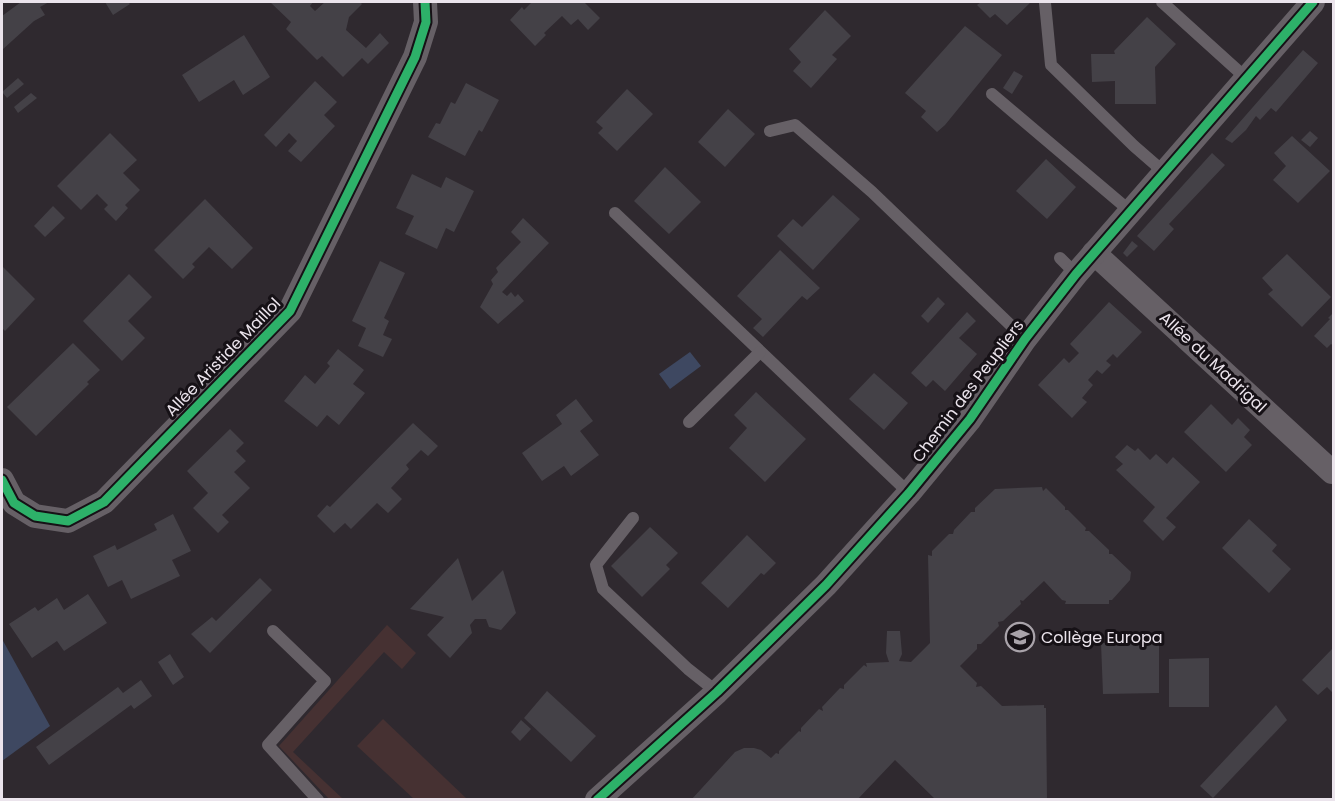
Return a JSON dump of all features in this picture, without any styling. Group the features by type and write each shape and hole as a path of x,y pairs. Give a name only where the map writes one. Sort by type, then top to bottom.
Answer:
{"street":[{"name":"Allée Aristide Maillol","path":"2,480 14,503 35,516 68,521 104,502 290,311 415,57 426,22 425,2"},
{"name":"Chemin des Peupliers","path":"597,800 717,692 826,585 909,493 970,419 1025,339 1068,266 1094,253 1314,2"},
{"name":"Allée du Madrigal","path":"1094,253 1332,472"}],"lane":[{"path":"1162,2 1246,78"},
{"path":"1045,3 1051,65 1165,173"},
{"path":"992,94 1130,211"},
{"path":"770,131 795,124 872,192 1025,339"},
{"path":"615,213 909,493"},
{"path":"689,422 760,351"},
{"path":"633,518 596,565 603,589 688,669 717,692"},
{"path":"273,631 325,681 268,745 318,800"}],"shaded area":[{"path":"387,625 416,653 402,669 384,652 293,752 343,799 329,799 279,746"},
{"path":"383,719 467,799 414,799 357,746"}],"water":[{"path":"690,352 701,366 670,389 659,374"},
{"path":"2,639 50,726 2,761"}],"building":[{"path":"21,2 49,2 40,7 45,15 34,21 2,50 2,16"},
{"path":"105,2 131,2 113,15"},
{"path":"270,2 313,2 310,6 315,11 325,2 360,2 362,4 349,17 346,30 366,48 380,33 389,43 368,64 362,58 343,77 322,56 317,60 286,29 291,22"},
{"path":"532,2 584,2 600,18 588,30 578,19 571,25 562,16 544,33 546,35 535,46 510,20 522,7 524,10"},
{"path":"981,2 1031,2 1007,25 995,14 990,18 977,5"},
{"path":"825,10 851,36 832,55 837,59 811,88 793,71 801,62 789,49"},
{"path":"1147,17 1176,44 1155,67 1156,104 1115,104 1115,81 1092,82 1091,54 1115,54 1114,51"},
{"path":"965,26 1002,55 937,132 921,117 926,111 905,93"},
{"path":"244,35 270,77 243,95 234,80 199,102 182,75"},
{"path":"1303,50 1318,63 1276,112 1271,108 1260,120 1256,116 1246,130 1232,143 1225,139"},
{"path":"1014,71 1023,76 1012,94 1003,88"},
{"path":"18,78 24,84 7,98 2,92"},
{"path":"315,81 337,102 324,115 335,126 301,162 288,151 297,141 289,133 276,147 264,135"},
{"path":"466,83 499,100 482,132 479,130 465,156 428,137 436,123 440,124 451,102 455,104"},
{"path":"627,89 653,114 617,151 598,133 603,128 596,122"},
{"path":"31,93 37,98 18,113 14,107"},
{"path":"728,109 755,134 725,167 698,142"},
{"path":"1310,131 1318,138 1310,147 1301,140"},
{"path":"110,133 137,160 123,173 140,190 125,205 128,208 116,221 104,209 108,205 97,194 81,210 57,186"},
{"path":"1292,136 1330,171 1298,203 1273,180 1286,166 1274,153"},
{"path":"1212,153 1225,165 1169,224 1174,229 1154,251 1137,236"},
{"path":"1046,159 1076,187 1047,219 1016,191"},
{"path":"665,167 701,202 669,234 634,201"},
{"path":"412,174 441,188 446,177 474,191 454,232 446,228 437,249 405,234 414,216 396,208"},
{"path":"833,195 860,219 813,270 777,236 793,219 802,227"},
{"path":"205,199 253,248 232,269 209,247 192,264 195,267 183,279 154,250"},
{"path":"53,206 65,218 45,237 34,226"},
{"path":"523,218 549,243 502,292 507,296 511,292 515,297 518,294 524,301 498,324 480,307 493,284 491,280 498,272 496,268 521,242 511,232"},
{"path":"1132,241 1138,246 1127,257 1123,253"},
{"path":"780,250 820,288 807,300 802,296 763,337 753,328 762,319 737,296"},
{"path":"1287,254 1331,297 1302,327 1268,294 1273,290 1262,278"},
{"path":"380,261 405,273 384,318 389,321 383,335 392,339 383,357 358,346 366,328 352,321"},
{"path":"2,266 35,299 5,331 2,328"},
{"path":"129,274 152,297 128,321 145,338 122,361 83,321"},
{"path":"938,297 945,304 928,323 921,316"},
{"path":"1109,302 1142,332 1117,358 1113,354 1106,361 1111,365 1102,374 1097,370 1088,380 1093,385 1082,398 1087,402 1072,418 1038,385 1064,358 1069,363 1079,353 1070,344"},
{"path":"967,312 976,321 959,338 977,354 945,391 933,380 926,387 911,373"},
{"path":"1334,312 1334,346 1331,344 1327,348 1314,336"},
{"path":"73,343 100,370 87,382 89,384 36,436 7,407"},
{"path":"338,349 364,370 353,384 365,393 339,425 327,415 317,427 284,401 305,375 315,384 330,366 327,363"},
{"path":"874,373 908,403 884,430 849,399"},
{"path":"756,392 806,439 765,482 729,448 747,428 734,415"},
{"path":"576,399 593,421 580,431 599,455 571,476 564,466 542,481 522,453 562,424 556,415"},
{"path":"1211,404 1232,425 1238,418 1250,430 1244,437 1252,445 1226,472 1184,432"},
{"path":"413,423 438,446 428,456 421,450 406,465 409,469 391,488 402,499 388,513 377,503 351,529 345,523 334,533 317,516 327,505 330,507"},
{"path":"230,429 244,443 236,451 246,461 234,472 250,488 222,515 229,522 218,533 193,508 208,493 187,471"},
{"path":"1127,445 1135,451 1138,448 1150,460 1156,454 1167,464 1173,457 1200,482 1166,518 1176,527 1163,541 1143,521 1155,507 1116,470 1123,464 1115,457"},
{"path":"1042,487 1043,491 1046,488 1065,507 1065,510 1068,510 1086,528 1085,531 1089,531 1109,550 1109,554 1112,554 1131,572 1130,580 1112,600 1109,600 1109,604 1065,604 1066,601 1062,600 1044,581 1023,601 1020,600 1021,604 1003,621 998,622 999,626 981,644 977,644 977,649 960,666 977,683 976,687 981,686 1002,706 1044,705 1046,708 1047,800 936,800 895,760 857,800 691,800 735,752 744,748 754,748 761,750 771,758 776,753 779,754 779,751 799,731 801,732 801,728 819,709 823,711 822,707 840,688 844,689 844,685 864,665 867,667 866,663 889,662 886,653 887,631 900,631 902,654 899,661 911,662 930,643 928,555 932,556 932,551 949,534 953,534 954,530 971,512 975,512 975,508 995,489"},
{"path":"173,514 191,551 172,560 180,576 131,599 122,580 108,587 93,556 115,545 117,550 157,530 154,524"},
{"path":"1249,519 1277,545 1272,551 1291,569 1269,593 1222,548"},
{"path":"650,527 678,553 666,565 670,569 642,597 611,566"},
{"path":"747,535 776,563 764,575 761,573 728,608 701,583"},
{"path":"458,558 472,601 503,570 516,613 501,630 489,627 486,619 475,619 470,625 472,633 450,658 427,635 444,617 410,609"},
{"path":"260,578 272,590 210,653 191,634 212,617 216,621"},
{"path":"88,594 107,623 64,651 57,641 32,658 9,624 35,607 38,611 57,598 64,610"},
{"path":"1101,643 1159,643 1159,693 1103,694"},
{"path":"1334,647 1334,694 1327,687 1318,695 1302,680"},
{"path":"170,654 184,677 173,685 158,662"},
{"path":"1209,658 1209,707 1169,707 1169,659"},
{"path":"141,680 152,696 134,709 131,705 49,765 36,747 118,687 123,693"},
{"path":"547,691 596,736 571,762 524,718"},
{"path":"1276,705 1287,720 1213,798 1200,786"},
{"path":"521,720 531,729 520,741 511,732"}],"cycle path":[{"path":"2,480 14,503 35,516 68,521 104,502 290,311 415,57 426,22 425,2"},
{"path":"597,800 717,692 826,585 909,493 970,419 1025,339 1076,274 1313,2"}],"place":[{"name":"Collège Europa","path":"1020,637"}]}
